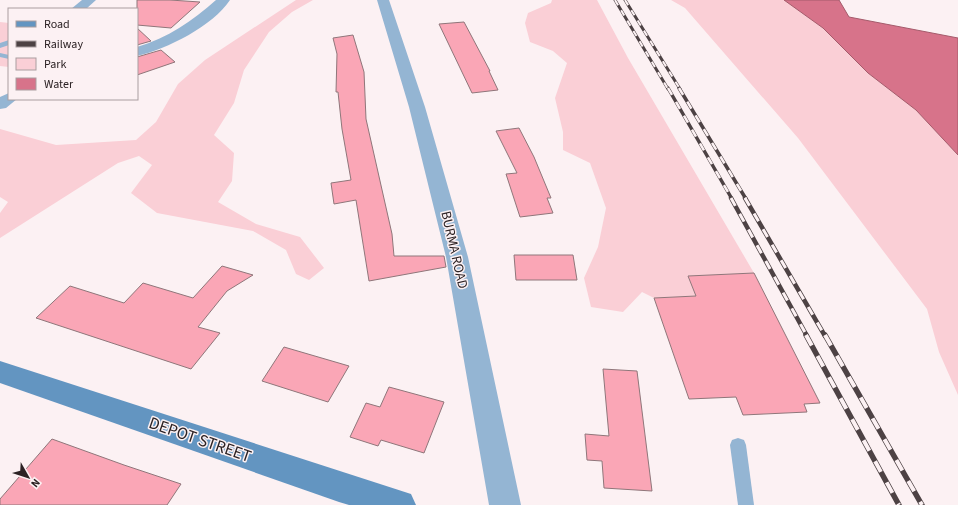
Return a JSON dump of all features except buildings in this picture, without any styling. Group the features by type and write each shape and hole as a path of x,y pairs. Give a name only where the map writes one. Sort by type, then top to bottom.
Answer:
{"main road":[{"name":"DEPOT STREET","path":"0,372 331,485 400,505"}],"street":[{"path":"79,8 90,0"},
{"path":"138,52 184,34 224,0"},
{"name":"BURMA ROAD","path":"383,0 417,107 457,257 505,505"}],"lane":[{"path":"738,445 746,505"}],"green space":[{"path":"296,0 313,0 292,12 269,32 244,70 234,103 214,135 234,153 232,181 218,202 256,224 300,237 324,268 309,280 296,274 286,250 253,231 157,213 131,193 152,165 139,156 118,163 0,238 0,213 8,202 0,197 0,129 56,145 136,140 156,122 178,84 205,60"},
{"path":"552,0 597,0 628,58 754,273 688,276 696,296 654,298 642,292 623,312 591,307 584,278 598,247 606,208 590,163 563,150 563,132 555,98 567,63 553,51 530,42 525,23 528,13 551,3"},
{"path":"671,0 784,0 823,28 868,73 916,110 958,155 958,395 939,352 927,309 798,138 685,8"},
{"path":"0,22 8,23 8,67 0,66"}],"water":[{"path":"784,0 839,0 849,17 958,38 958,155 916,110 868,73 823,28"}],"railway":[{"path":"615,0 668,89"},
{"path":"625,0 680,89"},
{"path":"668,88 732,199"},
{"path":"679,88 746,199"},
{"path":"731,198 807,336"},
{"path":"745,198 825,336"},
{"path":"806,335 899,505"},
{"path":"825,335 922,505"}]}
